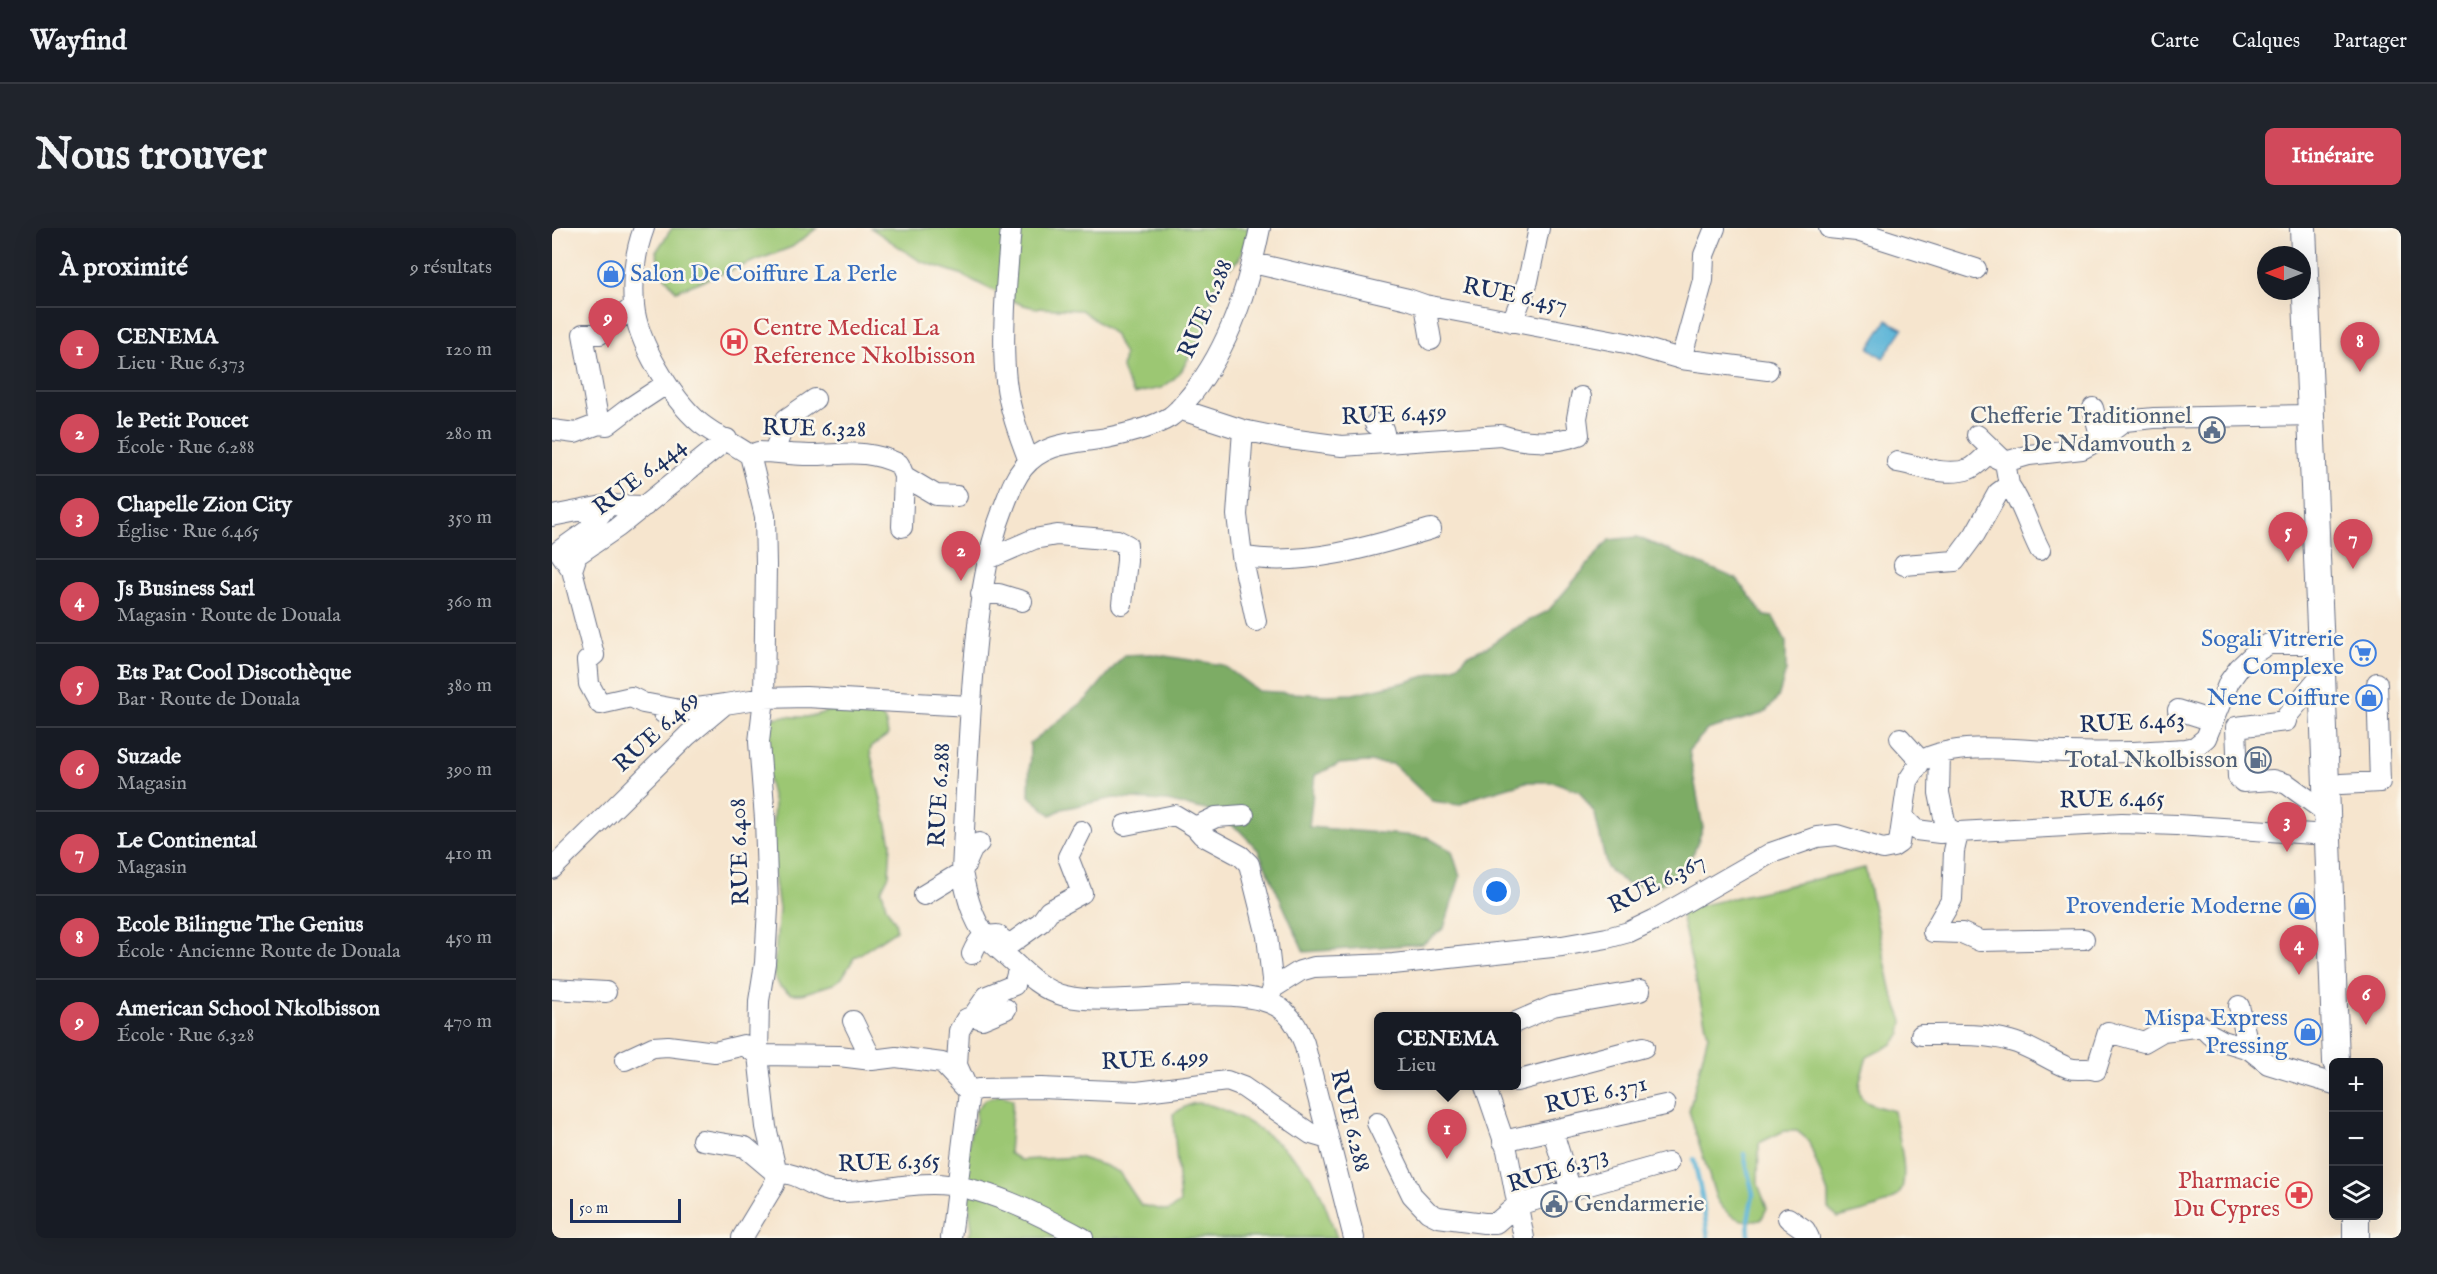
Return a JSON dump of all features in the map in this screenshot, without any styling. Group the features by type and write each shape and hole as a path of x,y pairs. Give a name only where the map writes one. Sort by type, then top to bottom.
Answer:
{"main road":[{"path":"2303,228 2336,1058"},
{"path":"2320,228 2350,1058"},
{"path":"2340,1220 2340,1238"},
{"path":"2356,1220 2356,1238"}],"street":[{"name":"RUE 6.328","path":"644,228 634,267 634,306 642,335 666,384 682,405 702,424 750,455 774,452 809,455 846,452 869,454 899,464 904,476 936,495 957,496"},
{"path":"1011,228 1007,273 1006,380 1018,435 1029,461"},
{"name":"RUE 6.288","path":"1260,228 1241,304 1221,351 1205,378 1179,409 1156,423 1106,438 1054,446 1029,461 1015,478 998,521 981,594 970,706 962,872 966,896 985,935 1041,986 1062,996 1091,1001 1270,994 1296,1023 1304,1042 1354,1238"},
{"path":"1512,322 1528,281 1539,228"},
{"path":"1681,359 1703,280 1704,255 1715,228"},
{"path":"1829,228 1857,231 1976,269"},
{"name":"RUE 6.457","path":"1253,263 1425,305 1626,343 1681,359 1768,370"},
{"path":"1425,305 1431,340"},
{"path":"599,424 583,334 600,333 634,306"},
{"path":"552,430 575,433 599,424 607,425 666,384"},
{"name":"RUE 6.459","path":"1179,409 1242,430 1342,446 1386,441 1501,435 1515,440 1529,441 1569,439 1579,435 1577,418 1581,397"},
{"path":"774,452 786,419 814,399"},
{"path":"2093,408 2101,439"},
{"path":"1897,462 1942,471 1954,471 1970,469 1988,454 2005,462 2029,455 2082,449 2101,439 2125,421 2154,418 2312,415"},
{"path":"1376,424 1383,429 1386,441"},
{"path":"1242,430 1237,515 1242,556 1256,621"},
{"path":"1977,435 2005,462 2009,485 2021,501 2029,528 2040,550"},
{"name":"RUE 6.444","path":"572,570 577,555 645,506 727,439"},
{"name":"RUE 6.408","path":"750,455 765,516 764,698 759,742 765,819 768,908 765,963 759,1001 758,1055 766,1127 777,1174"},
{"path":"902,526 904,476"},
{"path":"1904,565 1955,561 1975,534 1998,493 2009,485"},
{"path":"552,516 608,506 645,506"},
{"path":"608,506 587,531 559,550 572,570 594,655 587,661 589,684 600,704 631,697 643,703 675,709"},
{"path":"1242,556 1265,561 1312,556 1376,546 1431,529"},
{"path":"988,559 1034,539 1057,535 1117,540 1127,545 1122,604"},
{"path":"981,594 999,594 1022,601"},
{"name":"RUE 6.463","path":"1921,761 1940,753 1995,749 2067,752 2186,749 2201,744 2211,730 2229,682 2239,668 2257,651 2269,644 2321,644"},
{"path":"2322,674 2287,716 2286,721 2236,727 2238,777 2243,782 2273,780 2287,784 2327,824"},
{"path":"2341,784 2380,782 2377,683"},
{"name":"RUE 6.469","path":"552,869 688,735 725,704 764,698 806,698 970,706"},
{"path":"646,717 675,709 725,704"},
{"path":"675,709 688,735"},
{"path":"2178,710 2213,721"},
{"path":"1900,738 1921,761"},
{"path":"1940,753 1939,793 1946,827 1958,834 1954,850 1952,899 1933,932 1962,933 1980,941 2084,939"},
{"name":"RUE 6.367","path":"1270,994 1300,971 1314,967 1393,963 1562,946 1618,934 1654,920 1771,853 1817,837 1837,835 1883,849 1893,847 1899,843 1908,782 1921,761"},
{"path":"1125,825 1175,815 1195,826 1202,835 1241,856 1249,864 1263,915 1270,994"},
{"path":"1195,826 1216,817 1244,815"},
{"name":"RUE 6.465","path":"1903,817 1916,830 1958,834 2013,828 2122,823 2327,824"},
{"path":"972,954 978,940 985,935 997,935 1010,945 1036,926 1049,912 1082,893 1068,858 1081,831"},
{"path":"924,895 962,872 972,850 979,843"},
{"path":"951,1238 969,1092 957,1065 959,1031 966,1019 973,1016 987,996 1014,985 1019,967"},
{"path":"552,989 606,992"},
{"path":"1521,1020 1552,1006 1640,991"},
{"path":"2239,1006 2249,1049"},
{"path":"973,1016 982,1018 1006,1009"},
{"path":"853,1021 872,1060"},
{"path":"1921,1035 1956,1035 2008,1040 2037,1051 2070,1069 2096,1070 2108,1032 2144,1042 2163,1031 2202,1026 2210,1034 2223,1041 2249,1049 2268,1064 2329,1082"},
{"path":"625,1060 653,1047 668,1046 715,1052 744,1045 758,1055 839,1056 872,1060 896,1057 942,1063 969,1092"},
{"path":"1521,1080 1644,1047"},
{"name":"RUE 6.499","path":"969,1092 978,1089 1041,1088 1137,1092 1227,1082 1243,1087 1311,1134 1328,1139"},
{"path":"1491,1090 1524,1238"},
{"name":"RUE 6.371","path":"1503,1141 1665,1106"},
{"name":"RUE 6.373","path":"1377,1123 1412,1195 1428,1212 1438,1217 1496,1223 1517,1205 1668,1163"},
{"path":"1553,1132 1571,1191"},
{"name":"RUE 6.365","path":"702,1140 745,1147 777,1174 786,1172 799,1176 819,1188 834,1192 910,1185 956,1186 1023,1209 1083,1238"},
{"path":"742,1238 774,1185 777,1174"},
{"path":"1788,1218 1805,1230 1809,1238"}],"green space":[{"path":"672,228 817,228 792,247 676,291 662,273 656,252"},
{"path":"871,228 1251,228 1239,259 1219,278 1212,292 1209,320 1182,370 1161,388 1134,394 1122,368 1124,355 1114,334 1081,310 1035,308 1020,304 960,274 920,261"},
{"path":"1637,537 1737,579 1765,616 1773,617 1786,641 1786,671 1778,698 1764,713 1707,730 1689,750 1703,828 1694,852 1678,875 1654,888 1628,885 1607,868 1595,814 1579,791 1554,782 1526,782 1475,797 1459,805 1432,801 1393,764 1367,762 1339,764 1315,775 1309,827 1427,837 1452,851 1460,877 1444,928 1423,944 1304,952 1258,850 1239,830 1206,810 1167,801 1114,798 1062,809 1051,815 1029,796 1030,743 1088,698 1124,655 1152,654 1223,665 1258,691 1327,695 1353,694 1406,682 1457,666 1468,655 1487,647 1509,631 1548,611 1609,540"},
{"path":"832,710 872,713 882,717 886,723 888,735 872,746 870,751 891,843 889,875 881,891 896,930 854,958 842,978 833,984 802,994 791,994 780,987 774,976 779,909 771,854 774,804 767,774 767,723 780,717 807,717"},
{"path":"1865,868 1892,993 1903,1021 1901,1034 1891,1045 1867,1057 1859,1089 1860,1095 1870,1104 1894,1111 1903,1166 1902,1187 1899,1194 1887,1203 1838,1218 1828,1209 1828,1194 1808,1140 1797,1131 1784,1131 1759,1143 1758,1184 1767,1208 1761,1220 1741,1220 1724,1210 1716,1198 1689,1111 1708,1035 1680,910"},
{"path":"1000,1095 1013,1099 1009,1153 1020,1160 1078,1157 1106,1166 1119,1172 1141,1205 1168,1211 1180,1203 1173,1114 1195,1103 1230,1112 1282,1147 1309,1174 1320,1192 1337,1238 968,1238 972,1229 965,1174 970,1134 976,1122 976,1109 986,1099"}],"water":[{"path":"1887,320 1903,329 1883,358 1869,348"}],"waterway":[{"path":"1744,1154 1753,1194 1748,1220 1749,1238"},
{"path":"1694,1160 1708,1238"}],"place":[{"name":"Salon De Coiffure La Perle","path":"611,274"},
{"name":"Centre Medical La Reference Nkolbisson","path":"734,342"},
{"name":"American School Nkolbisson","path":"608,348"},
{"name":"Ecole Bilingue The Genius","path":"2360,372"},
{"name":"Chefferie Traditionnel De Ndamvouth 2","path":"2212,430"},
{"name":"Ets Pat Cool Discothèque","path":"2288,562"},
{"name":"Le Continental","path":"2353,569"},
{"name":"le Petit Poucet","path":"961,581"},
{"name":"Sogali Vitrerie Complexe","path":"2363,653"},
{"name":"Nene Coiffure","path":"2369,698"},
{"name":"Total Nkolbisson","path":"2258,760"},
{"name":"Chapelle Zion City","path":"2287,852"},
{"name":"Provenderie Moderne","path":"2302,906"},
{"name":"Js Business Sarl","path":"2299,975"},
{"name":"Suzade","path":"2366,1025"},
{"name":"Mispa Express Pressing","path":"2308,1032"},
{"name":"CENEMA","path":"1447,1159"},
{"name":"Pharmacie Du Cypres","path":"2299,1195"},
{"name":"Gendarmerie","path":"1554,1204"}]}
